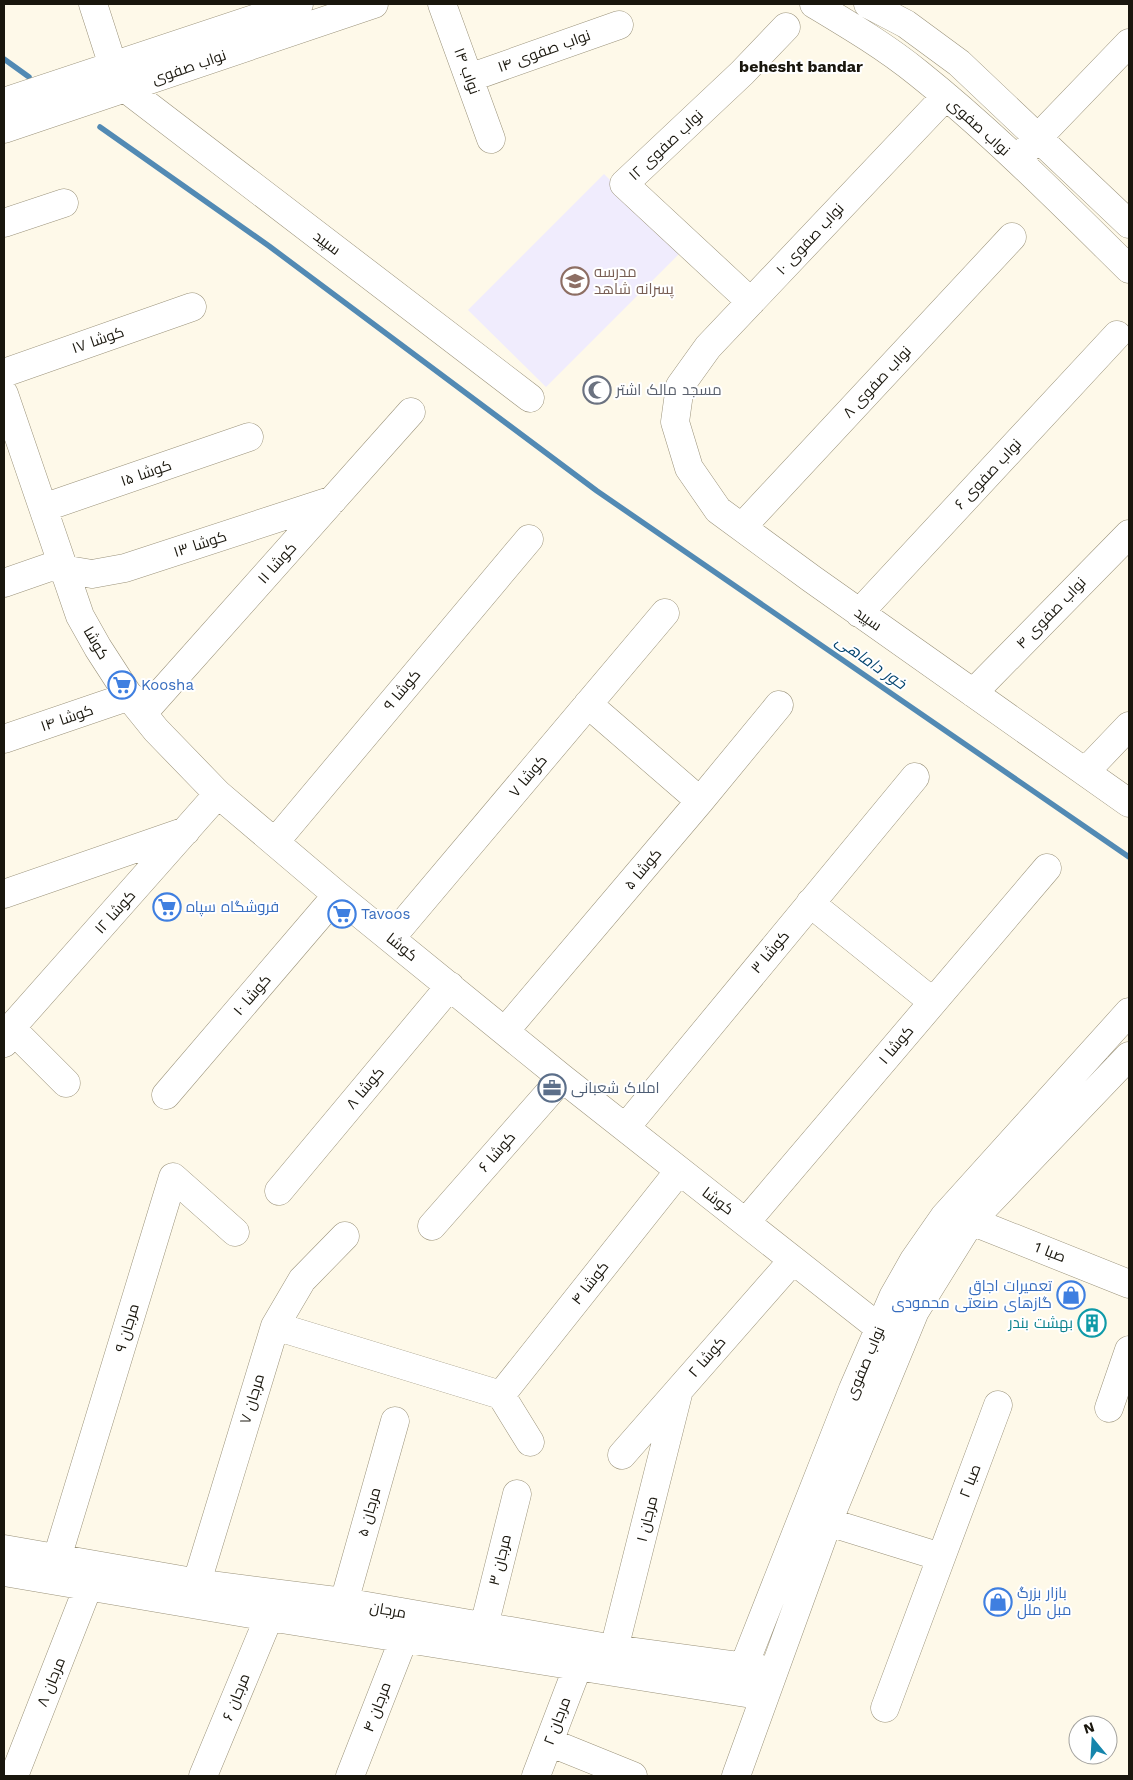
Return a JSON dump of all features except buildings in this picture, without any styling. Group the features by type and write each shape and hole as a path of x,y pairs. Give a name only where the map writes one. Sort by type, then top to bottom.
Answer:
{"street":[{"path":"94,4 119,77"},
{"name":"نواب صفوی","path":"4,129 119,77 299,4"},
{"name":"نواب صفوی","path":"4,102 119,77 374,4"},
{"name":"نواب ۱۴","path":"442,4 491,139"},
{"name":"نواب صفوی","path":"814,4 904,63 946,97 1017,160 1129,270"},
{"path":"868,4 906,24 959,63 1129,224"},
{"name":"نواب صفوی ۱۴","path":"469,78 619,25"},
{"name":"نواب صفوی ۱۲","path":"751,302 624,184 742,73 786,27"},
{"path":"1017,160 1038,137 1124,60"},
{"name":"سپید","path":"119,77 530,398"},
{"name":"نواب صفوی ۱۰","path":"680,386 708,347 946,97"},
{"path":"4,224 64,202"},
{"name":"نواب صفوی ۸","path":"742,527 1012,237"},
{"name":"کوشا ۱۷","path":"4,373 192,307"},
{"name":"نواب صفوی ۶","path":"859,613 1117,335"},
{"name":"سپید","path":"680,386 675,422 689,468 718,510 859,613 1129,803"},
{"name":"کوشا","path":"4,394 11,436 43,508 80,616 98,648 136,705 218,794 562,1078 901,1345"},
{"name":"کوشا ۱۱","path":"136,705 334,499 411,412"},
{"name":"کوشا ۱۵","path":"43,508 249,437"},
{"name":"کوشا ۱۳","path":"4,583 50,567 92,574 125,568 334,499"},
{"name":"نواب صفوی ۴","path":"973,693 1129,534"},
{"name":"کوشا ۹","path":"274,842 529,539"},
{"name":"کوشا ۷","path":"391,938 665,613"},
{"path":"588,704 700,801"},
{"name":"کوشا ۱۴","path":"4,739 136,705"},
{"name":"کوشا ۵","path":"505,1031 700,801 778,705"},
{"path":"1086,771 1129,726"},
{"name":"کوشا ۳","path":"626,1127 915,777"},
{"name":"کوشا ۱۲","path":"7,1036 218,794"},
{"path":"4,894 187,831"},
{"name":"کوشا ۱","path":"746,1222 1047,868"},
{"name":"کوشا ۱۰","path":"166,1095 338,895"},
{"path":"810,904 933,1002"},
{"name":"کوشا ۸","path":"279,1191 450,986"},
{"name":"نواب صفوی","path":"739,1679 879,1328 893,1297 914,1260 944,1217 1129,1012"},
{"path":"7,1036 66,1082"},
{"name":"نواب صفوی","path":"736,1776 828,1522 914,1312 971,1221 1129,1056"},
{"name":"کوشا ۶","path":"432,1226 562,1078"},
{"name":"کوشا ۴","path":"501,1395 678,1171"},
{"name":"مرجان ۹","path":"57,1558 173,1177 236,1232"},
{"name":"صبا 1","path":"971,1221 1129,1284"},
{"name":"مرجان ۷","path":"197,1582 274,1326 302,1280 344,1236"},
{"name":"کوشا ۲","path":"622,1455 793,1260"},
{"path":"274,1326 501,1395 530,1442"},
{"path":"1109,1408 1129,1350"},
{"name":"مرجان ۱","path":"614,1649 679,1390"},
{"name":"صبا ۲","path":"885,1708 998,1405"},
{"name":"مرجان ۵","path":"342,1615 395,1421"},
{"name":"مرجان ۳","path":"484,1626 517,1494"},
{"path":"828,1522 941,1557"},
{"name":"مرجان","path":"4,1549 197,1582 342,1615 404,1638 578,1666 739,1679 773,1670"},
{"name":"مرجان","path":"4,1572 269,1617 342,1615 484,1626 614,1649 739,1679 764,1696"},
{"name":"مرجان ۸","path":"14,1776 88,1587"},
{"name":"مرجان ۶","path":"203,1776 269,1617"},
{"name":"مرجان ۴","path":"350,1776 404,1638"},
{"name":"مرجان ۲","path":"536,1776 578,1666"},
{"path":"549,1742 633,1776"}],"shaded area":[{"name":"مدرسه پسرانه شاهد","path":"604,174 682,251 546,387 468,310"}],"waterway":[{"path":"4,59 29,77"},
{"name":"خور داماهی","path":"100,127 269,246 597,491 1129,857"}],"place":[{"name":"مدرسه پسرانه شاهد","path":"575,281"},
{"name":"مسجد مالک اشتر","path":"597,390"},
{"name":"Koosha","path":"122,685"},
{"name":"فروشگاه سپاه","path":"167,907"},
{"name":"Tavoos","path":"342,914"},
{"name":"املاک شعبانی","path":"552,1088"},
{"name":"تعمیرات اجاق گازهای صنعتی محمودی","path":"1071,1295"},
{"name":"بهشت بندر","path":"1092,1323"},
{"name":"بازار بزرگ مبل ملل","path":"998,1602"}],"district":[{"name":"behesht bandar","path":"801,66"}]}
